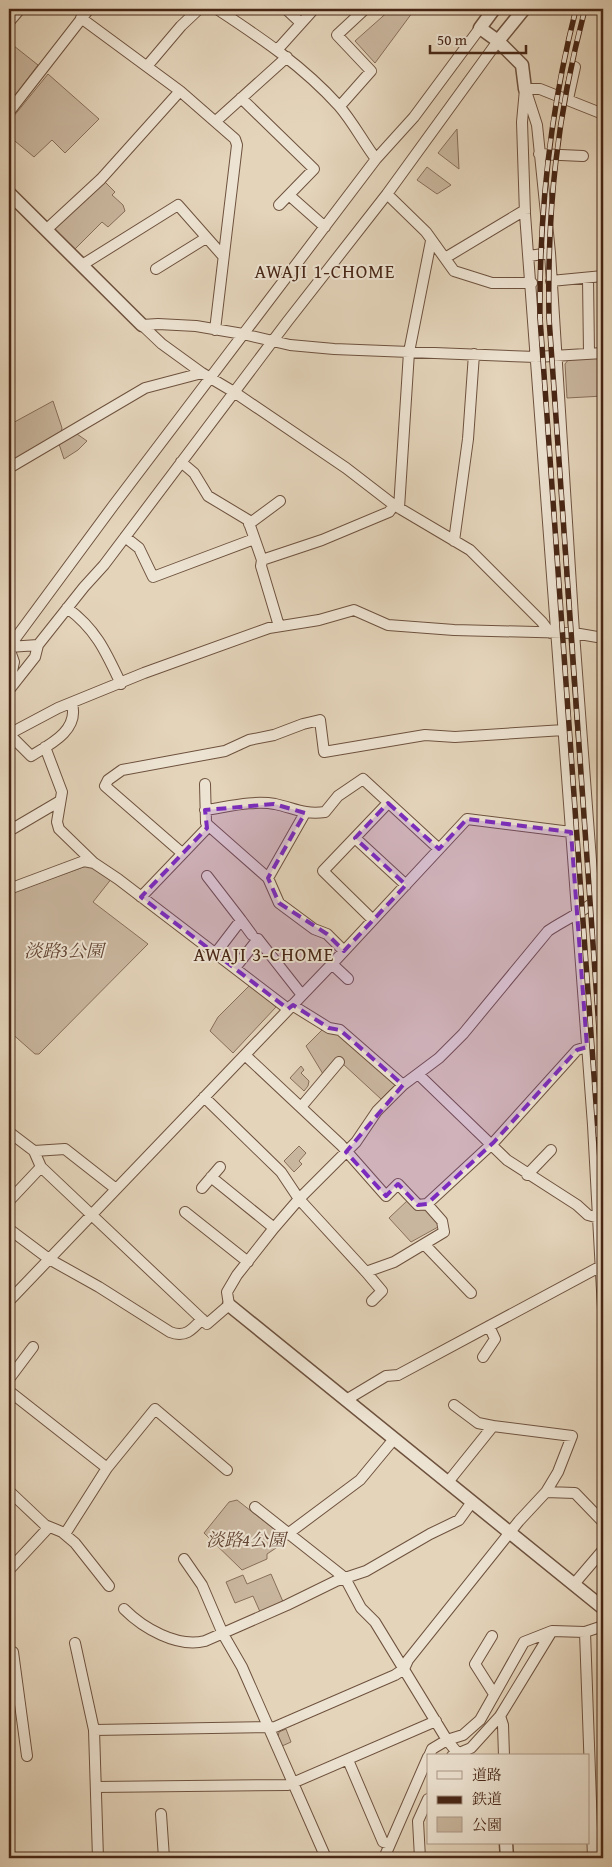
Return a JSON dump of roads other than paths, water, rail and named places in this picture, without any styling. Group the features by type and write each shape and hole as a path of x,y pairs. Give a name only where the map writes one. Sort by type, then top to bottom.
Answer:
{"street":[{"path":"9,21 20,9"},
{"path":"148,65 181,26 199,9"},
{"path":"217,9 278,49 340,106 376,159"},
{"path":"286,9 302,23"},
{"path":"278,49 314,9"},
{"path":"340,106 371,71 337,35 365,9"},
{"path":"9,647 206,375 243,334 376,159 414,117 494,9"},
{"path":"9,690 35,656 38,645 125,537 387,194 498,41 524,9"},
{"path":"9,112 84,12 216,121 235,139 237,145 215,330"},
{"path":"480,28 498,41 522,65 525,89 537,125 550,253 574,633 589,823 599,902 603,1021"},
{"path":"216,121 287,57"},
{"path":"568,99 576,66"},
{"path":"525,89 540,89 603,114"},
{"path":"525,89 522,122 525,210 532,283 554,633 564,730 587,1047 599,1160 599,1218 603,1309"},
{"path":"47,229 101,179 180,91"},
{"path":"241,98 314,169 290,196 279,205"},
{"path":"539,154 583,156"},
{"path":"9,192 162,344 346,468 397,507 470,550 554,633"},
{"path":"387,194 426,232 454,271 492,283 532,283"},
{"path":"290,196 325,227"},
{"path":"82,265 178,205 223,256"},
{"path":"445,258 525,210"},
{"path":"156,269 206,238"},
{"path":"397,507 409,352 431,241"},
{"path":"529,256 550,253"},
{"path":"551,281 603,276"},
{"path":"588,278 589,354"},
{"path":"142,325 186,325 243,334 273,342 334,349 536,357 603,353"},
{"path":"454,540 468,439 474,354"},
{"path":"9,468 145,388 206,375"},
{"path":"181,462 194,473 208,496 248,520 262,560 261,566 279,626"},
{"path":"125,537 139,548 153,577 252,532 280,501"},
{"path":"262,560 322,540 397,507"},
{"path":"67,608 81,618 102,644 121,684"},
{"path":"72,704 74,711 72,725 31,756 9,734 36,718 144,673 279,626 319,620 354,610 388,625 574,633 603,638"},
{"path":"9,647 38,645"},
{"path":"9,647 14,662 9,686"},
{"path":"560,686 578,684"},
{"path":"182,852 105,786 108,780 122,770 225,751 250,740 274,735 302,724 320,720 324,752 425,735 455,737 564,730"},
{"path":"45,747 62,792 57,822 59,830 94,863 215,954 290,1007 329,1028 340,1030 402,1085"},
{"path":"205,810 253,804 274,804 306,813 325,812 338,796 363,779 439,849"},
{"path":"205,784 205,810 208,826 268,878 279,903 314,930 327,934 344,951"},
{"path":"9,831 60,801"},
{"path":"373,920 323,872 388,803"},
{"path":"268,878 306,813"},
{"path":"9,1301 332,964 467,819 571,828 589,823"},
{"path":"141,897 208,826"},
{"path":"355,838 406,885"},
{"path":"9,889 84,861 94,863"},
{"path":"207,876 252,935"},
{"path":"599,902 577,916 562,921 548,931 463,1034 438,1058 402,1085 376,1111 365,1130 346,1152 299,1199 274,1228 227,1292 229,1305 603,1608"},
{"path":"215,954 241,920"},
{"path":"235,968 258,940 302,995"},
{"path":"332,964 348,980"},
{"path":"245,1055 346,1152 386,1196 398,1184 418,1205 426,1204 489,1145 578,1050 587,1047"},
{"path":"300,1107 339,1062"},
{"path":"418,1074 489,1145 527,1175 577,1205 588,1215 599,1218"},
{"path":"204,1097 281,1172 299,1199 382,1291 372,1301"},
{"path":"9,1132 34,1151 41,1167 207,1324 229,1305"},
{"path":"34,1151 65,1149 116,1189"},
{"path":"527,1175 551,1150"},
{"path":"202,1188 220,1166"},
{"path":"9,1201 41,1167"},
{"path":"211,1177 274,1228"},
{"path":"366,1272 394,1262 444,1232 442,1221 426,1204"},
{"path":"185,1212 248,1262"},
{"path":"9,1229 49,1259 99,1287 170,1332 178,1335 186,1334 202,1319"},
{"path":"424,1245 472,1293"},
{"path":"346,1400 386,1376 398,1375 602,1266"},
{"path":"483,1356 495,1339 489,1326"},
{"path":"9,1379 33,1347"},
{"path":"9,1391 107,1468"},
{"path":"94,1730 269,1728 395,1675 404,1669 408,1660 510,1533 546,1492 558,1472 572,1436 478,1423 454,1405"},
{"path":"65,1534 107,1468 155,1409 227,1470"},
{"path":"448,1482 493,1426"},
{"path":"289,1533 360,1480 394,1438"},
{"path":"546,1492 575,1494 603,1522"},
{"path":"10,1496 45,1525 65,1534 94,1565 109,1586"},
{"path":"124,1609 137,1622 160,1634 193,1644 223,1634 345,1578 366,1571 430,1534 459,1520 472,1502"},
{"path":"255,1507 345,1578 361,1608 375,1622 455,1754"},
{"path":"9,1570 49,1527"},
{"path":"574,1584 603,1550"},
{"path":"184,1559 202,1585 223,1634 242,1667 326,1858"},
{"path":"429,1754 432,1749 447,1740 463,1735 480,1720 524,1642 552,1631 585,1632 603,1626"},
{"path":"458,1754 471,1748 500,1716 552,1631"},
{"path":"585,1632 589,1754"},
{"path":"492,1636 475,1664 494,1694"},
{"path":"75,1643 94,1730 98,1858"},
{"path":"13,1652 27,1756"},
{"path":"500,1716 503,1725 504,1754"},
{"path":"96,1787 288,1785 436,1721"},
{"path":"384,1858 427,1758"},
{"path":"348,1760 383,1842 390,1844"},
{"path":"590,1773 593,1858"},
{"path":"420,1858 418,1821 427,1801"},
{"path":"161,1814 164,1858"},
{"path":"506,1844 507,1858"}],"railway":[{"path":"576,9 559,85 548,162 542,239 540,318 603,1202"},
{"path":"585,9 567,87 556,162 550,238 549,318 603,1086"}],"district":[{"name":"AWAJI 1-CHOME","path":"325,271"},
{"name":"AWAJI 3-CHOME","path":"264,954"}],"park label":[{"name":"淡路3公園","path":"64,950"},
{"name":"淡路4公園","path":"246,1539"}]}
